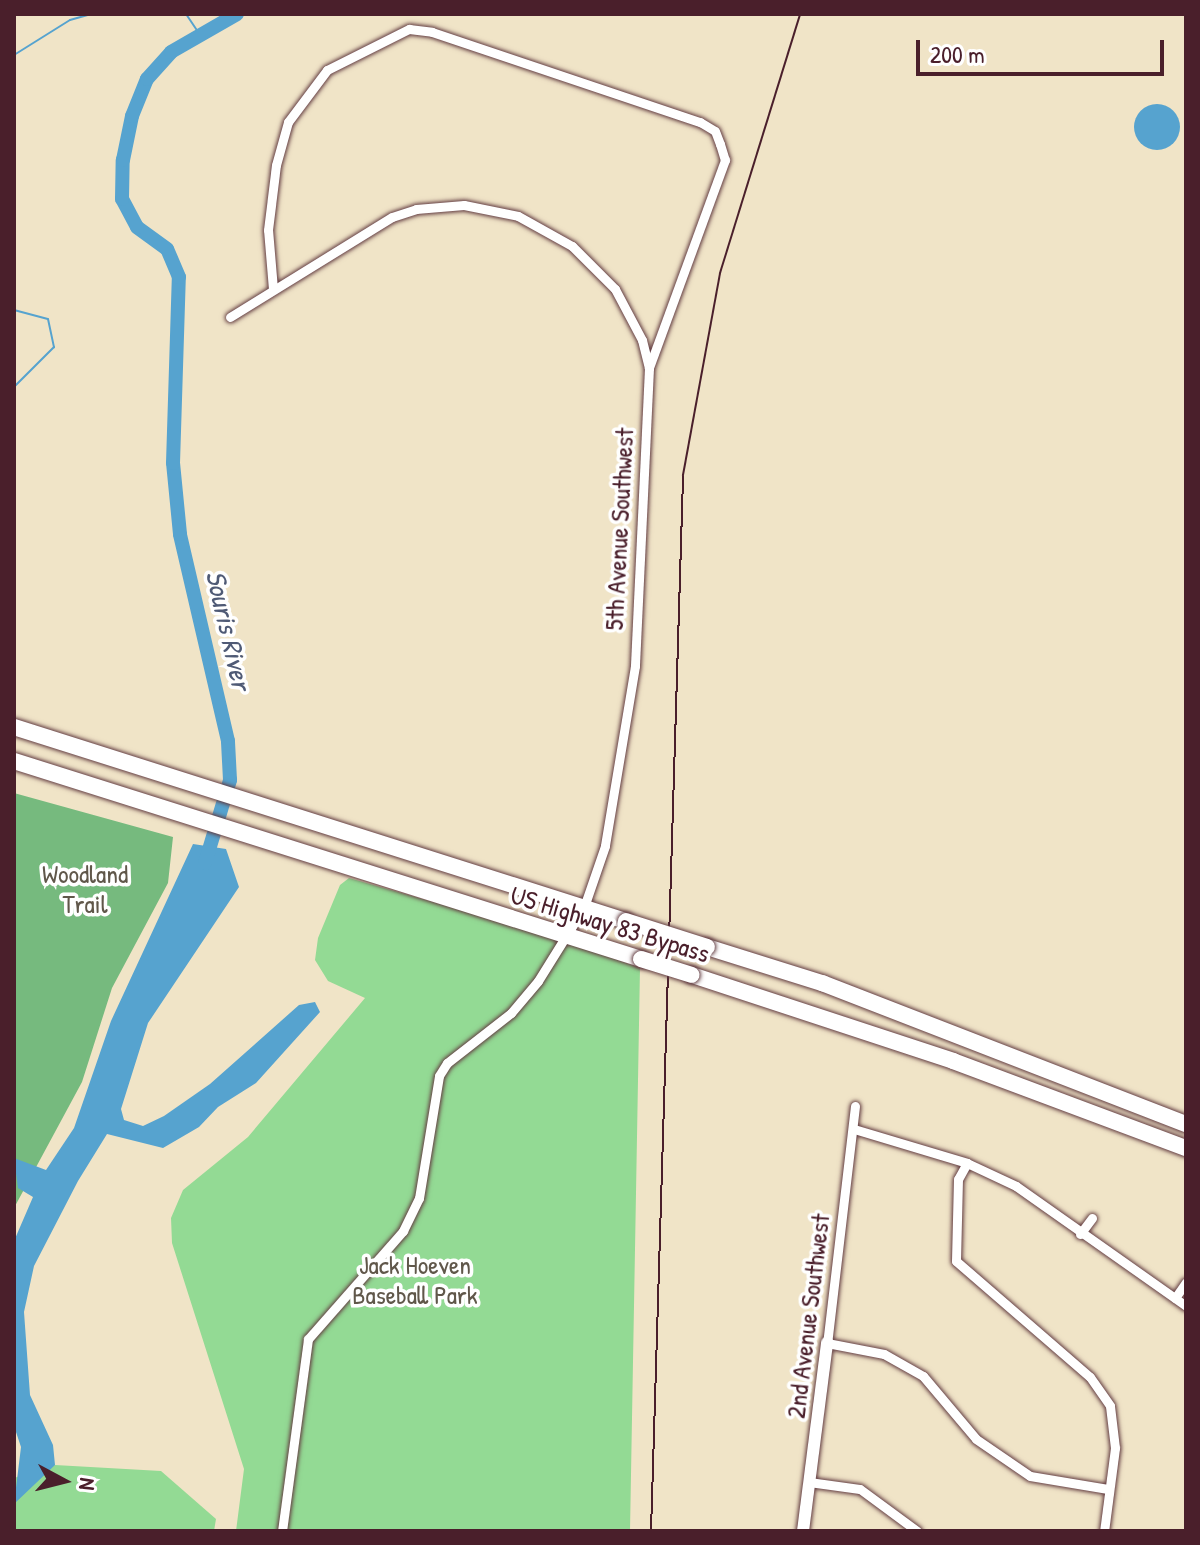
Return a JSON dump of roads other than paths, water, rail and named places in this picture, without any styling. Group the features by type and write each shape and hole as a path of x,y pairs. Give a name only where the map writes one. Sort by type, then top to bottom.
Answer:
{"highway":[{"name":"US Highway 83 Bypass","path":"14,727 822,983 1186,1124"},
{"name":"US Highway 83 Bypass","path":"14,761 938,1056 1186,1148"}],"street":[{"name":"5th Avenue Southwest","path":"273,289 268,230 276,165 288,122 327,70 409,29 424,31 700,122 715,131 725,160 649,368 635,666 613,813 584,907"},
{"path":"230,317 392,217 441,205 492,209 545,228 593,266 629,313 649,368"},
{"path":"282,1531 308,1339 412,1216 419,1198 434,1092 447,1063 523,1002 563,934 584,907"},
{"name":"2nd Avenue Southwest","path":"803,1531 855,1106"},
{"path":"854,1129 967,1163 1016,1186 1186,1306"},
{"path":"967,1163 958,1179 956,1261 1090,1377 1110,1406 1115,1448 1104,1531"},
{"path":"1080,1234 1092,1218"},
{"path":"1175,1298 1186,1282"},
{"path":"827,1343 884,1354 923,1376 976,1439 1030,1476 1108,1489"},
{"path":"809,1482 860,1489 917,1531"}],"water":[{"path":"1157,104 1173,111 1180,127 1173,143 1157,150 1141,143 1134,127 1141,111"},
{"path":"193,844 226,849 239,887 148,1023 121,1109 124,1120 143,1126 164,1116 210,1084 299,1005 315,1002 320,1012 256,1083 218,1107 199,1127 163,1148 107,1134 78,1181 34,1266 24,1312 30,1395 53,1445 55,1465 14,1504 21,1447 14,1426 14,1241 33,1197 18,1188 14,1158 46,1170 74,1128 111,1021"}],"waterway":[{"path":"14,55 70,20 91,14"},
{"path":"186,14 200,35"},
{"name":"Souris River","path":"205,863 230,780 228,741 180,534 173,463 179,277 167,249 137,227 122,199 123,160 132,116 147,79 171,52 237,14"},
{"path":"14,310 48,319 54,347 14,387"}],"railway":[{"path":"651,1531 683,475 720,273 800,14"}],"park label":[{"name":"Woodland Trail","path":"85,889"},
{"name":"Jack Hoeven Baseball Park","path":"415,1280"}]}
